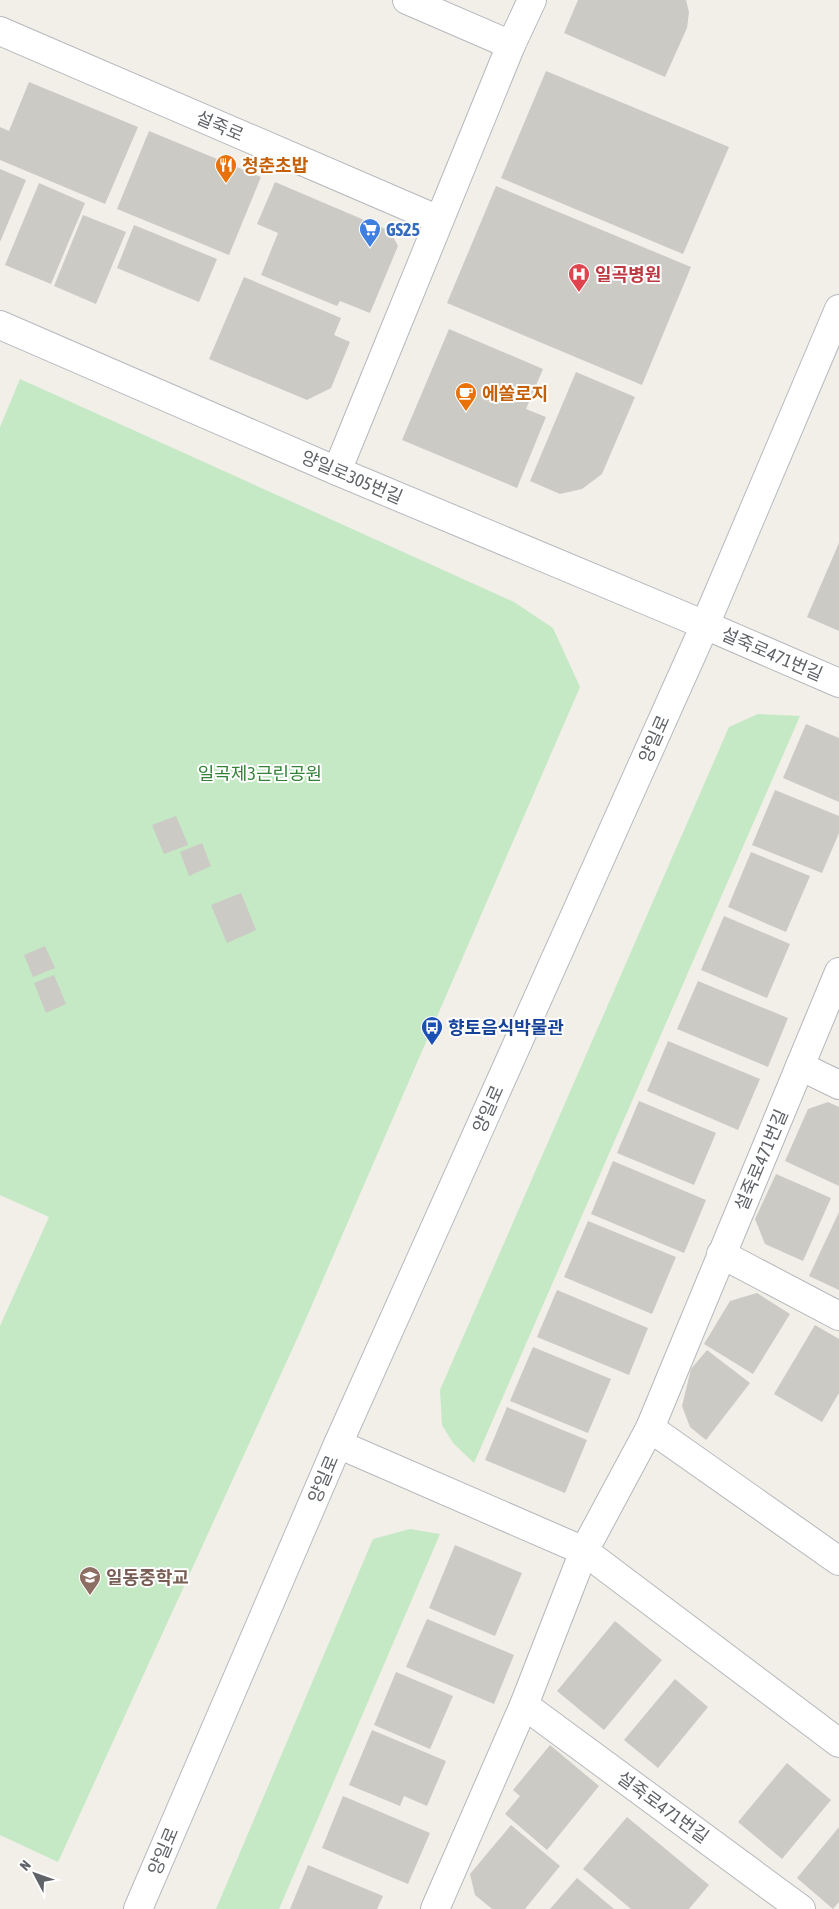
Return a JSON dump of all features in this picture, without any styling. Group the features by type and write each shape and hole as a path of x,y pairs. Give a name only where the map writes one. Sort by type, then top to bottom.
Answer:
{"street":[{"path":"407,0 511,45"},
{"path":"337,471 511,45 532,0"},
{"name":"설죽로","path":"0,31 440,220"},
{"name":"양일로","path":"138,1909 338,1444 705,625 839,309"},
{"name":"양일로305번길","path":"0,325 337,471 705,625"},
{"name":"설죽로471번길","path":"705,625 839,683"},
{"name":"설죽로471번길","path":"443,1905 584,1551 650,1428 839,972"},
{"path":"800,1066 839,1085"},
{"path":"721,1254 839,1316"},
{"path":"650,1428 839,1561"},
{"path":"338,1444 584,1551 839,1743"},
{"name":"설죽로471번길","path":"524,1705 801,1909"}],"green space":[{"name":"일곡제3근린공원","path":"20,379 514,602 553,628 580,687 301,1330 58,1862 0,1835 0,1326 49,1217 0,1195 0,427"},
{"path":"758,714 800,716 474,1463 453,1443 442,1425 440,1390 729,727"},
{"path":"410,1529 440,1534 279,1909 216,1909 373,1539"}],"building":[{"path":"578,0 686,0 689,12 687,28 665,77 564,33"},
{"path":"546,71 729,147 683,254 501,178"},
{"path":"29,82 138,127 105,204 0,160 0,127 9,131"},
{"path":"149,131 261,177 229,255 117,209"},
{"path":"0,169 26,180 0,242"},
{"path":"275,182 390,231 398,246 370,313 340,301 337,306 261,275 278,233 257,224"},
{"path":"39,183 85,203 51,284 5,265"},
{"path":"496,186 691,267 642,385 447,303"},
{"path":"83,215 126,232 96,304 54,286"},
{"path":"134,225 217,259 199,302 117,268"},
{"path":"244,277 341,318 334,335 350,342 331,388 307,400 209,359"},
{"path":"449,329 543,369 526,409 546,417 517,488 402,440"},
{"path":"576,372 635,397 602,474 582,489 560,494 530,481"},
{"path":"839,543 839,631 807,617"},
{"path":"806,724 839,738 839,802 783,778"},
{"path":"775,790 839,816 839,833 822,873 752,845"},
{"path":"176,816 188,845 164,854 152,825"},
{"path":"202,843 211,866 189,876 180,852"},
{"path":"751,852 810,876 786,932 728,907"},
{"path":"241,893 256,930 227,943 211,905"},
{"path":"724,916 790,944 767,998 701,970"},
{"path":"45,946 55,968 33,977 24,955"},
{"path":"54,975 66,1004 46,1013 34,983"},
{"path":"698,981 788,1018 768,1067 677,1029"},
{"path":"668,1041 760,1079 738,1130 647,1091"},
{"path":"639,1101 716,1133 694,1185 617,1153"},
{"path":"828,1102 839,1107 839,1186 785,1161 808,1109"},
{"path":"613,1161 706,1200 684,1253 591,1214"},
{"path":"776,1174 831,1198 803,1261 765,1244 755,1219"},
{"path":"839,1212 839,1290 809,1276"},
{"path":"588,1221 676,1257 652,1314 564,1277"},
{"path":"557,1290 648,1328 629,1375 537,1337"},
{"path":"757,1293 790,1314 753,1374 704,1344 730,1301"},
{"path":"815,1325 839,1339 839,1393 822,1422 774,1394"},
{"path":"533,1347 611,1379 588,1433 510,1401"},
{"path":"707,1350 750,1383 706,1440 690,1427 682,1406 691,1369"},
{"path":"507,1407 587,1440 565,1493 485,1460"},
{"path":"455,1545 522,1573 495,1636 429,1608"},
{"path":"427,1619 514,1655 494,1704 406,1667"},
{"path":"615,1621 662,1660 604,1730 557,1691"},
{"path":"396,1672 453,1696 430,1749 374,1725"},
{"path":"675,1679 708,1707 658,1768 624,1740"},
{"path":"372,1730 446,1761 427,1806 404,1796 400,1806 349,1785"},
{"path":"550,1745 599,1786 547,1850 505,1814 520,1796 513,1790"},
{"path":"787,1763 831,1800 782,1859 738,1822"},
{"path":"343,1796 430,1833 408,1884 322,1848"},
{"path":"627,1817 709,1885 689,1909 631,1909 583,1869"},
{"path":"511,1825 560,1866 525,1909 492,1909 475,1895 470,1874"},
{"path":"839,1827 839,1902 833,1909 797,1878"},
{"path":"308,1865 383,1896 377,1909 290,1909"},
{"path":"577,1878 614,1909 550,1909"}],"place":[{"name":"청춘초밥","path":"226,184"},
{"name":"GS25","path":"370,248"},
{"name":"일곡병원","path":"579,293"},
{"name":"에쏠로지","path":"466,412"},
{"name":"향토음식박물관","path":"432,1046"},
{"name":"일동중학교","path":"90,1596"}]}
